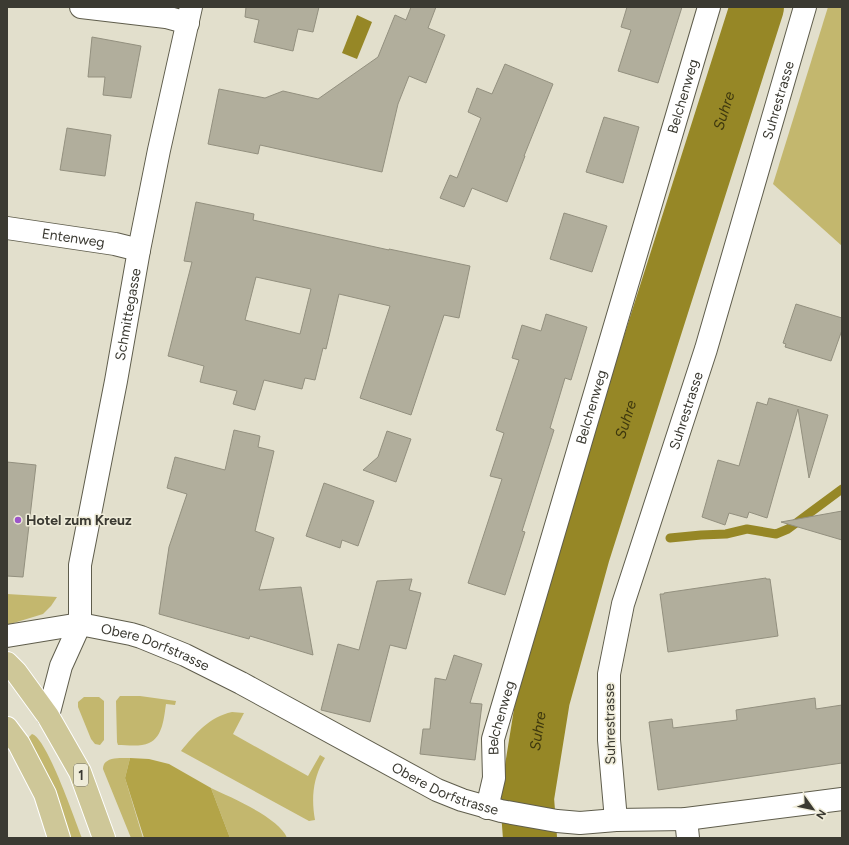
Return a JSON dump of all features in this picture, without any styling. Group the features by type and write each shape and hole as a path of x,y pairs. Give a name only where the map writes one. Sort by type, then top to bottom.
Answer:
{"main road":[{"name":"1","path":"7,664 16,672 48,716 80,772 104,838"},
{"path":"7,728 19,744 45,794 59,838"}],"street":[{"path":"81,7 166,17 189,15"},
{"name":"Belchenweg","path":"494,810 493,739 709,7"},
{"name":"Suhrestrasse","path":"616,820 609,740 609,674 623,604 706,349 805,7"},
{"name":"Schmittegasse","path":"80,624 80,565 115,389 139,250 159,150 189,15"},
{"name":"Entenweg","path":"7,228 115,244 139,250"},
{"path":"7,636 80,624"},
{"path":"48,716 61,666 80,624"},
{"name":"Obere Dorfstrasse","path":"80,624 131,634 185,655 241,683 437,790 494,810 558,822 580,823 616,820 687,829 842,799"}],"shaded area":[{"path":"828,7 842,7 842,246 773,184"},
{"path":"357,15 372,22 357,59 342,53"},
{"path":"7,594 57,597 43,614 7,625"},
{"path":"120,696 140,696 176,701 175,705 166,704 162,726 154,740 142,745 118,745 116,701"},
{"path":"84,697 99,697 104,701 104,740 100,745 95,744 91,739 78,707 78,702"},
{"path":"232,712 244,713 233,734 308,776 320,755 325,758 318,773 314,788 313,804 315,820 309,821 181,751 209,722 224,714"},
{"path":"32,734 38,739 53,764 82,838 68,838 27,739"},
{"path":"130,758 125,778 143,838 131,838 103,769 106,762 109,760"},
{"path":"130,758 149,759 169,764 211,788 230,838 144,838 125,778"},
{"path":"211,788 265,816 283,830 287,838 230,838"}],"building":[{"path":"246,7 319,7 313,32 298,29 293,51 254,42 259,20 245,17"},
{"path":"411,7 436,7 428,28 445,35 426,83 409,76 398,104 382,172 260,145 258,154 208,144 219,89 265,98 283,91 318,99 378,57 395,15 406,20"},
{"path":"627,7 682,7 658,83 618,71 631,30 621,27"},
{"path":"92,37 141,46 131,98 103,95 105,77 88,77"},
{"path":"505,64 553,84 507,202 472,188 464,207 440,198 450,175 457,178 481,118 468,112 477,88 492,94"},
{"path":"604,117 639,127 623,183 586,172"},
{"path":"67,128 111,135 105,176 60,170"},
{"path":"196,202 254,214 253,220 470,266 459,318 444,315 411,415 360,398 390,306 339,294 326,349 323,348 315,380 305,378 302,389 264,380 255,410 233,404 237,391 200,382 204,366 168,356 192,262 184,261","holes":["256,277 311,289 300,334 245,320"]},
{"path":"564,213 607,226 592,272 550,259"},
{"path":"796,304 842,318 842,330 831,361 785,347 786,344 783,343"},
{"path":"546,314 587,327 571,380 565,378 550,428 554,430 522,531 525,532 505,595 468,583 502,479 490,476 504,433 496,430 519,360 512,358 522,325 541,331"},
{"path":"769,398 828,415 809,478 798,409 767,518 749,512 747,518 729,513 725,525 702,517 718,460 739,466 757,402 767,405"},
{"path":"234,430 260,436 258,447 274,451 255,531 274,538 259,590 301,587 313,655 250,636 249,639 159,614 169,547 187,494 167,488 175,457 225,470"},
{"path":"387,431 411,439 396,482 363,470 378,457"},
{"name":"Hotel zum Kreuz","path":"7,462 36,465 23,577 7,576"},
{"path":"324,483 374,501 358,546 342,540 340,548 306,536"},
{"path":"842,511 842,540 781,522"},
{"path":"766,578 770,579 778,636 668,652 660,594"},
{"path":"412,579 409,590 421,593 406,649 390,645 370,722 321,710 338,644 359,650 377,581"},
{"path":"454,655 482,664 470,703 482,704 475,760 420,754 423,729 430,729 435,678 446,680"},
{"path":"815,698 816,709 842,705 842,763 658,790 649,722 672,719 673,728 737,720 736,710"}],"waterway":[{"name":"Suhre","path":"530,838 527,798 543,699 583,554 757,7"},
{"path":"670,538 726,534 747,529 776,534 788,529 842,489"}],"place":[{"name":"Hotel zum Kreuz","path":"18,520"}]}
